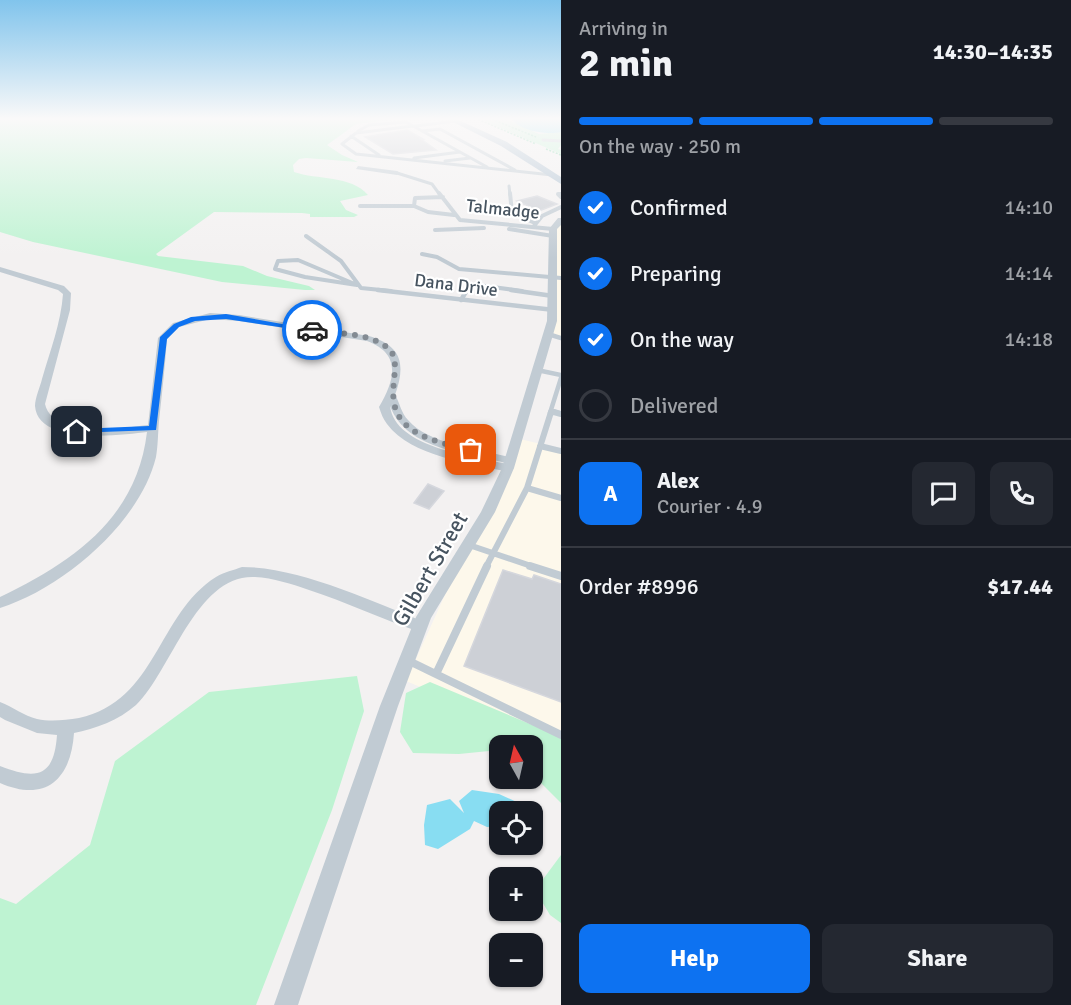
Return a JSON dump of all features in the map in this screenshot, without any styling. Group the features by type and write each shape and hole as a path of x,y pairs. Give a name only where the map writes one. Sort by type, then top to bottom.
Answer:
{"main road":[{"path":"536,165 561,181"}],"street":[{"path":"358,168 397,173"},
{"name":"Gilbert Street","path":"286,1005 420,626 488,512 509,464 537,370 555,321 556,235"},
{"path":"0,269 61,288 67,293 66,310 40,404 44,417 59,426 77,432 153,428"},
{"path":"0,603 59,572 80,557 114,524 137,490 150,457 163,338 176,325 194,319 210,316 239,318 369,339 382,344 394,356 396,366 391,396 384,407 395,430 405,438 435,449 509,464"},
{"path":"0,710 29,726 46,729 66,728 110,714 131,699 145,682 203,594 216,583 243,572 271,573 420,626"},
{"path":"0,774 17,782 34,784 48,777 60,764 66,728"}],"lane":[{"path":"452,165 552,175"},
{"path":"483,165 490,169"},
{"path":"505,165 518,172"},
{"name":"Talmadge","path":"397,173 432,184 460,220 473,223 534,225 556,235"},
{"path":"509,186 512,193 509,203 513,213 534,225 543,213 561,207"},
{"path":"414,206 415,198 443,197"},
{"path":"360,206 414,206 428,212 454,215"},
{"path":"435,230 458,230 471,227 556,235"},
{"path":"306,236 341,261 357,285"},
{"path":"422,254 437,257 459,269 557,277"},
{"path":"298,260 357,285 305,277 275,269 278,261 298,260"},
{"path":"461,300 470,284 555,321"},
{"name":"Dana Drive","path":"357,285 361,288 461,300 555,321"},
{"path":"436,674 493,553 527,488 561,377 537,370"},
{"path":"551,411 561,414"},
{"path":"540,446 561,451"},
{"path":"527,488 561,498"},
{"path":"469,545 561,576"},
{"path":"407,660 561,735"}],"shaded area":[{"path":"561,220 561,338 548,334 553,229"},
{"path":"516,438 561,449 561,746 543,738 543,735 535,735 406,681"}],"green space":[{"path":"0,165 293,165 294,172 343,181 361,189 368,195 340,201 346,210 358,215 354,217 310,217 310,214 302,213 214,212 156,254 243,266 267,276 309,286 315,290 222,282 33,242 0,232"},
{"path":"357,676 364,711 332,810 256,1005 0,1005 0,898 16,904 90,845 115,761 209,692"},
{"path":"430,682 561,737 561,803 543,785 543,735 489,735 489,751 459,754 413,753 400,732 406,693"},
{"path":"561,855 561,923 550,915 543,903 543,879"}],"water":[{"path":"472,790 499,794 514,801 489,801 489,827 474,821 470,829 438,849 425,845 424,825 427,805 450,799 464,813 459,801"}],"building":[{"path":"537,196 557,204 539,211 517,201"},
{"path":"428,484 444,491 429,509 414,503"},
{"path":"503,570 532,579 534,575 561,584 561,702 464,666"}],"way so far":[{"path":"312,330 369,339 390,350 396,366 391,396 404,424 431,440 471,450"}],"route":[{"path":"77,432 112,432 153,428 163,338 176,325 210,316 226,316 312,330"}]}
